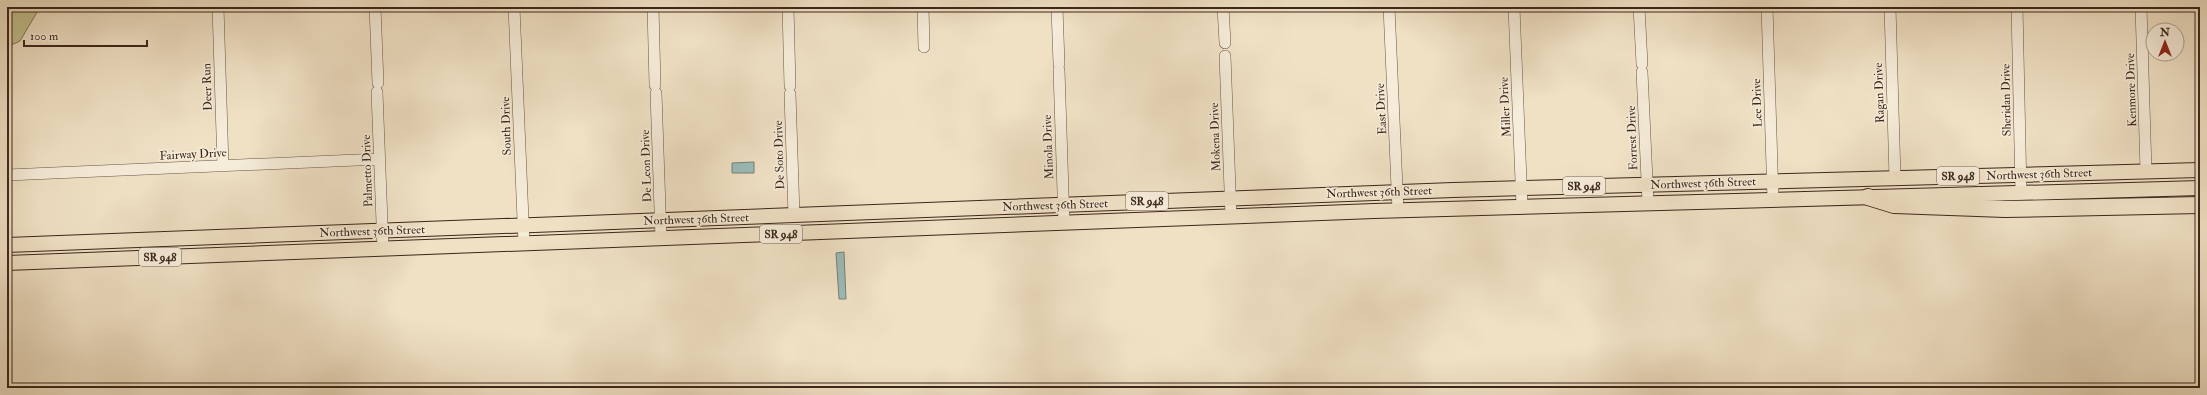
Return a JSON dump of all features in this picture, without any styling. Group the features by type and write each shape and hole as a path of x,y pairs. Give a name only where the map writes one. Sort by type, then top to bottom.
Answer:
{"highway":[{"path":"1864,197 1894,205 2005,209 2200,205"}],"main road":[{"name":"Northwest 36th Street","path":"7,245 1397,192 2200,170"},
{"path":"2128,190 2139,185 2144,180 2146,171"},
{"path":"1864,197 1880,193 1890,187 1895,178"},
{"name":"Northwest 36th Street","path":"7,263 1398,210 2200,188"},
{"path":"901,211 902,229"},
{"path":"747,235 759,227 787,224 794,215"}],"street":[{"name":"Deer Run","path":"218,7 223,166"},
{"name":"Palmetto Drive","path":"375,7 383,249"},
{"name":"South Drive","path":"514,7 524,243"},
{"name":"De Leon Drive","path":"653,7 661,238"},
{"name":"De Soto Drive","path":"788,7 794,215"},
{"path":"923,7 924,47"},
{"name":"Minola Drive","path":"1057,7 1064,223"},
{"path":"1223,7 1225,43"},
{"name":"East Drive","path":"1389,7 1398,210"},
{"name":"Miller Drive","path":"1514,7 1522,206"},
{"name":"Forrest Drive","path":"1640,7 1648,202"},
{"name":"Lee Drive","path":"1767,7 1773,199"},
{"name":"Ragan Drive","path":"1890,7 1895,178"},
{"name":"Sheridan Drive","path":"2016,7 2021,192"},
{"name":"Kenmore Drive","path":"2141,7 2146,171"},
{"name":"Mokena Drive","path":"1225,56 1231,216"},
{"name":"Fairway Drive","path":"7,175 380,159"}],"green space":[{"path":"7,7 40,7 20,41 7,47"}],"water":[{"path":"754,162 754,173 732,173 732,163"},
{"path":"844,252 846,299 839,299 836,253"}]}
